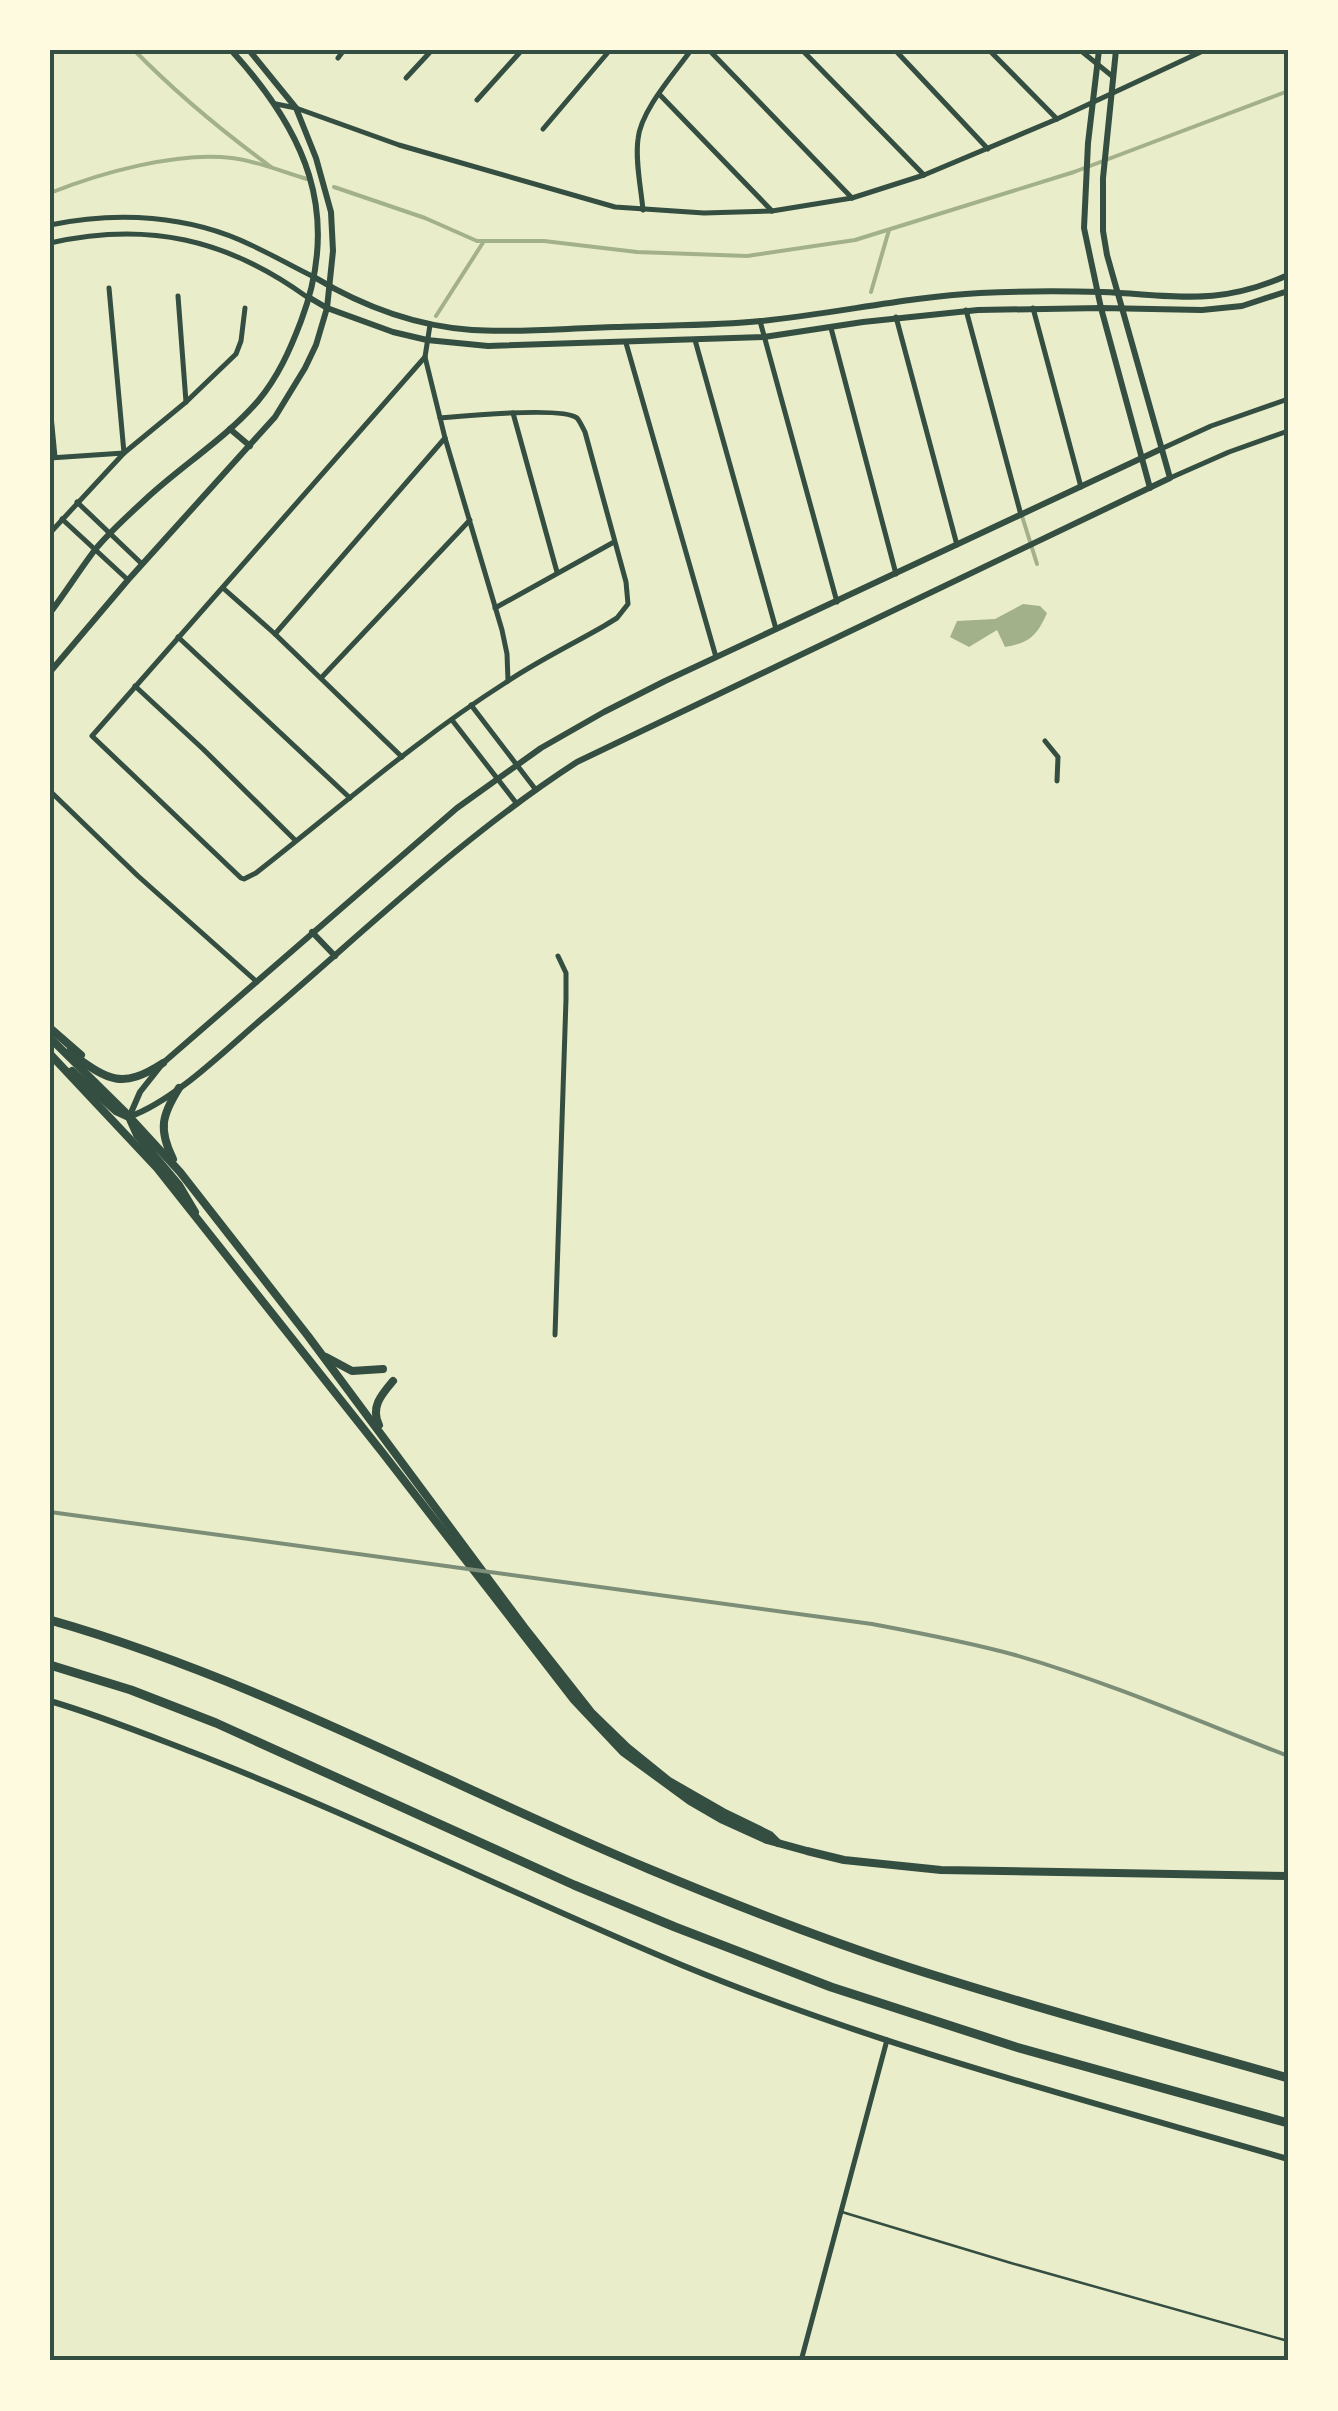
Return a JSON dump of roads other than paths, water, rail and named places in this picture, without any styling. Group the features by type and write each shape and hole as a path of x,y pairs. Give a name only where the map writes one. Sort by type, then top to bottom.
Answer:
{"highway":[{"path":"50,1620 130,1644 216,1677 556,1830 788,1925 943,1978 1288,2078"},
{"path":"50,1666 131,1690 198,1716 574,1885 778,1968 1002,2042 1288,2124"}],"main road":[{"path":"50,1028 103,1074"},
{"path":"50,1038 103,1074 128,1080 163,1064"},
{"path":"50,1038 130,1116 180,1172 592,1712 669,1781 770,1834 778,1842"},
{"path":"50,1053 116,1112 130,1116"},
{"path":"50,1053 157,1168 590,1720 642,1768 690,1800 767,1840 844,1860 941,1870 1288,1876"},
{"path":"178,1088 167,1107 163,1125 168,1150 180,1172"},
{"path":"130,1116 137,1135 188,1198 201,1226"},
{"path":"318,1351 352,1371 382,1370"},
{"path":"388,1442 375,1408 393,1381"}],"street":[{"path":"50,614 110,533 260,398 291,349 310,298 319,250 316,203 306,166 276,104 230,50"},
{"path":"50,672 275,417 316,345 327,308 333,251 331,212 316,158 296,108 249,50"},
{"path":"338,58 344,50"},
{"path":"406,78 432,50"},
{"path":"478,100 522,50"},
{"path":"542,128 610,50"},
{"path":"643,210 637,142 640,127 691,50"},
{"path":"709,50 852,198"},
{"path":"802,50 924,175"},
{"path":"895,50 988,149"},
{"path":"989,50 1057,120"},
{"path":"1080,50 1112,76"},
{"path":"1099,50 1088,143 1084,228 1101,308 1150,488"},
{"path":"1116,50 1106,140 1103,231 1170,478"},
{"path":"276,104 436,156 600,202 643,210 772,211 852,198 924,175 1057,120 1205,50"},
{"path":"660,95 772,211"},
{"path":"1086,182 1103,182"},
{"path":"118,216 119,233"},
{"path":"50,225 118,216 198,226 248,243 378,309 430,325 473,330 760,321 976,294 1097,292 1194,298 1233,294 1288,274"},
{"path":"50,243 119,233 206,244 279,276 327,308 427,340 488,346 764,337 966,310 1202,310 1266,300 1288,291"},
{"path":"1262,286 1266,300"},
{"path":"109,288 124,454"},
{"path":"976,294 978,310"},
{"path":"178,296 186,402"},
{"path":"50,533 124,454 236,354 245,308"},
{"path":"1033,308 1081,487"},
{"path":"966,310 1022,516"},
{"path":"896,318 957,546"},
{"path":"760,321 837,602"},
{"path":"430,325 425,357 496,608 507,654 508,680"},
{"path":"831,328 896,574"},
{"path":"695,340 776,630"},
{"path":"626,342 716,658"},
{"path":"425,357 92,736 244,880 471,706 508,680 604,626 624,612 628,604 585,432 577,418 566,414 513,413 440,418"},
{"path":"130,1116 140,1092 163,1064 445,818 517,765 604,712 716,658 1161,449 1288,399"},
{"path":"50,405 52,458 124,454"},
{"path":"513,413 557,572"},
{"path":"230,429 250,446"},
{"path":"130,1116 178,1088 410,890 517,804 578,762 1170,478 1288,431"},
{"path":"275,634 445,438"},
{"path":"77,502 142,564"},
{"path":"62,519 128,580"},
{"path":"321,678 470,520"},
{"path":"496,608 614,542"},
{"path":"223,588 402,757"},
{"path":"178,637 350,798"},
{"path":"135,686 296,841"},
{"path":"471,706 536,790"},
{"path":"452,720 517,804"},
{"path":"1045,741 1058,757 1058,781"},
{"path":"50,791 257,982"},
{"path":"312,932 335,956"},
{"path":"555,1335 566,999 566,972 558,956"},
{"path":"50,1701 278,1785 684,1966 887,2040 1056,2094 1288,2159"},
{"path":"800,2361 887,2040"}],"lane":[{"path":"841,2212 1288,2341"}],"waterway":[{"path":"134,50 200,111 271,167"},
{"path":"334,187 425,218 477,241 544,241 637,252 747,256 855,240 1074,172 1288,91"},
{"path":"50,193 115,171 188,158 241,159 307,179"},
{"path":"871,292 889,230"},
{"path":"436,316 484,241"},
{"path":"1022,516 1037,564"}],"railway":[{"path":"50,1512 926,1634 1050,1666 1288,1756"}]}
